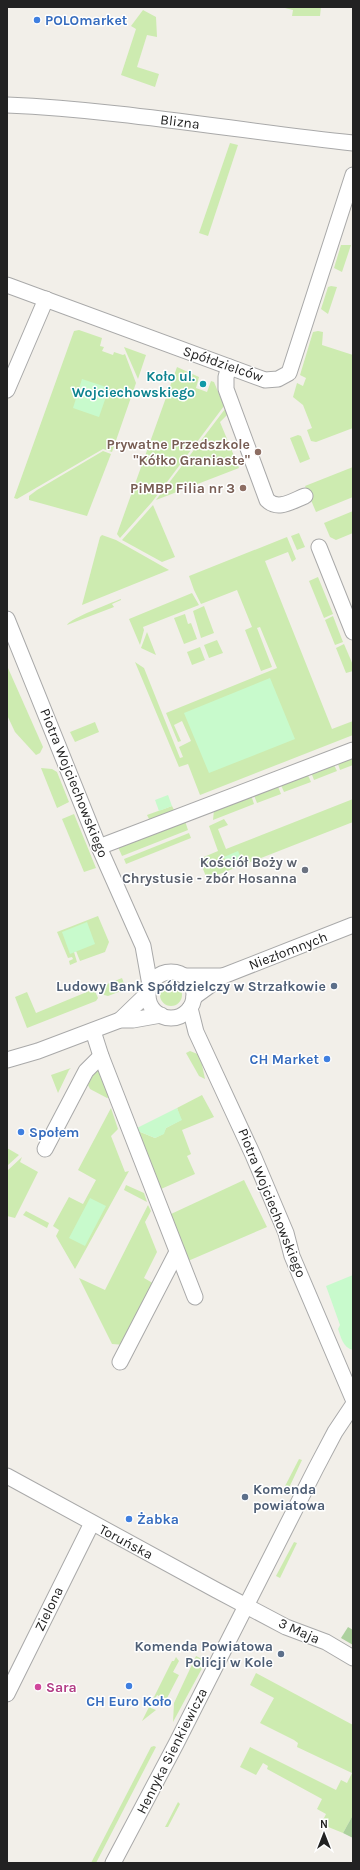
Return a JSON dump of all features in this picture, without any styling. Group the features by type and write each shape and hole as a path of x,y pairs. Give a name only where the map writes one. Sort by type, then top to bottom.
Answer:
{"street":[{"name":"Blizna","path":"7,106 55,107 353,143"},
{"name":"Spółdzielców","path":"7,285 265,380 278,379 289,373 353,175"},
{"path":"7,390 46,299"},
{"path":"229,367 226,377 226,389 267,500 273,505 279,506 305,496"},
{"path":"319,546 353,632"},
{"name":"Piotra Wojciechowskiego","path":"7,619 99,847 143,946 149,989"},
{"path":"99,847 353,750"},
{"name":"Niezłomnych","path":"192,1002 223,976 353,925"},
{"name":"Piotra Wojciechowskiego","path":"143,946 169,972"},
{"path":"7,1060 38,1051 120,1020 133,1020 161,1015 174,1018 180,1016 192,1002 194,989 185,976 180,973 169,972 158,976 149,989 120,1020"},
{"name":"Niezłomnych","path":"185,976 223,976"},
{"path":"149,989 151,1006 161,1015"},
{"name":"Piotra Wojciechowskiego","path":"192,1002 196,1032 236,1117 286,1232 292,1256 353,1399"},
{"path":"93,1031 101,1056 196,1297"},
{"path":"45,1149 86,1071 101,1056"},
{"path":"120,1362 177,1252"},
{"name":"Henryka Sienkiewicza","path":"113,1863 176,1744 325,1450 341,1422 353,1405"},
{"name":"Toruńska","path":"7,1476 246,1605"},
{"name":"Zielona","path":"7,1694 92,1523"},
{"name":"3 Maja","path":"246,1605 286,1627 326,1642 353,1658"}],"green space":[{"path":"281,7 321,7 320,16 292,16 293,10"},
{"path":"143,10 156,17 157,37 147,35 137,67 159,74 155,87 121,75 136,29 131,26"},
{"path":"230,143 238,145 208,236 199,233"},
{"path":"341,245 351,245 342,272 334,268"},
{"path":"328,287 337,287 328,314 321,309"},
{"path":"79,330 102,338 100,346 104,347 102,351 113,355 114,352 123,355 125,354 136,383 112,452 103,449 17,499 14,498 74,331"},
{"path":"313,332 323,332 322,345 353,355 353,428 316,442 311,441 307,430 312,428 303,405 293,397 297,383 303,386 306,378 300,375"},
{"path":"124,347 146,355 138,379"},
{"path":"177,367 199,377 196,388 207,392 211,381 214,382 224,406 152,502 120,538 117,534"},
{"path":"82,379 109,388 99,417 73,408"},
{"path":"225,409 227,415 220,422 239,468 156,500"},
{"path":"298,435 301,436 310,459 300,463 290,438"},
{"path":"103,451 111,454 87,516 29,500 29,496 37,490"},
{"path":"353,467 353,497 316,512 305,486"},
{"path":"153,505 175,557 162,562 122,540"},
{"path":"353,511 353,533 336,540 330,537 324,523"},
{"path":"299,533 305,547 297,550 291,536"},
{"path":"102,535 116,540 169,570 82,605 100,537"},
{"path":"287,537 296,559 292,562 288,552 265,561 332,729 353,721 353,735 200,795 188,764 179,767 135,662 144,668 180,758 183,757 179,747 191,741 182,721 174,725 181,741 178,742 166,713 277,668 260,627 257,628 272,667 261,671 245,630 252,627 237,590 201,604 189,576"},
{"path":"318,577 333,614 324,618 309,581"},
{"path":"192,593 199,605 143,627 144,630 140,645 129,619"},
{"path":"121,599 112,604 114,607 67,625 83,615"},
{"path":"204,606 214,633 201,638 193,611"},
{"path":"185,614 188,624 191,623 197,639 184,644 174,618"},
{"path":"333,616 343,642 335,645 325,620"},
{"path":"147,632 156,655 141,648"},
{"path":"217,640 223,653 209,658 204,645"},
{"path":"344,644 353,665 353,671 346,673 336,648"},
{"path":"200,647 205,660 192,665 187,652"},
{"path":"7,668 43,747 40,753 36,755 15,732 7,715"},
{"path":"270,678 295,739 209,773 184,713"},
{"path":"95,722 99,732 75,742 70,732"},
{"path":"353,755 353,765 340,770 337,761"},
{"path":"333,763 337,771 314,780 311,772"},
{"path":"41,768 52,769 57,772 69,802 57,808"},
{"path":"307,773 311,782 284,792 280,783"},
{"path":"277,784 281,794 257,803 253,793"},
{"path":"168,795 172,806 159,811 155,800"},
{"path":"251,795 254,804 213,820 214,810"},
{"path":"353,799 353,822 207,879 199,859 218,851 209,826 224,819 228,825 218,829 226,849"},
{"path":"172,806 175,812 150,821 147,815"},
{"path":"74,814 96,868 84,872 62,819"},
{"path":"185,821 188,830 122,856 118,847"},
{"path":"189,833 191,838 126,864 124,859"},
{"path":"238,851 243,863 229,869 224,857"},
{"path":"98,916 109,942 105,952 80,961 76,951 74,952 77,962 70,965 69,961 73,959 72,957 68,958 57,932"},
{"path":"87,922 95,944 70,954 62,932"},
{"path":"122,978 126,989 108,996 104,995 100,987"},
{"path":"171,984 175,985 181,991 181,999 175,1005 171,1006 167,1005 161,999 160,995 161,991 167,985"},
{"path":"94,989 98,998 96,1001 27,1028 15,997 27,992 36,1013"},
{"path":"190,1051 200,1055 205,1079 199,1076 186,1053"},
{"path":"71,1068 69,1070 58,1093 51,1075"},
{"path":"96,1069 98,1070 109,1097 107,1098 90,1089 88,1085"},
{"path":"202,1095 214,1117 182,1130 191,1154 187,1156 195,1174 161,1189 138,1131 155,1138 163,1134 166,1128 181,1120 177,1108"},
{"path":"111,1108 118,1129 111,1136 125,1172 129,1171 75,1269 56,1236 59,1230 53,1226 69,1197 83,1204 96,1180 78,1170"},
{"path":"177,1108 182,1120 166,1128 164,1134 155,1138 138,1131 137,1128"},
{"path":"7,1148 19,1155 7,1166"},
{"path":"22,1157 20,1162 38,1172 15,1218 7,1216 7,1171"},
{"path":"244,1180 267,1227 188,1261 171,1214"},
{"path":"126,1185 144,1193 147,1202 124,1190"},
{"path":"90,1198 106,1206 85,1246 69,1238"},
{"path":"148,1205 151,1211 145,1222 157,1252 144,1278 156,1285 125,1345 112,1344 79,1278 105,1290"},
{"path":"26,1211 49,1223 47,1228 23,1215"},
{"path":"353,1275 353,1350 347,1347 341,1339 338,1329 340,1325 326,1286"},
{"path":"299,1459 302,1460 288,1490 283,1490"},
{"path":"294,1542 297,1543 280,1578 276,1576"},
{"path":"348,1627 353,1630 353,1645 341,1638"},
{"path":"196,1656 206,1661 173,1722 174,1703"},
{"path":"176,1657 179,1661 173,1672 179,1675 166,1700 157,1695 151,1708 156,1710 142,1721 172,1661 174,1661"},
{"path":"256,1673 353,1725 353,1815 343,1833 321,1824 326,1814 317,1809 322,1799 267,1769 268,1766 263,1763 256,1775 240,1767 250,1747 336,1790 341,1780 347,1783 352,1773 297,1747 298,1743 294,1740 260,1723 274,1698 250,1685"},
{"path":"151,1747 156,1747 96,1863 91,1863"},
{"path":"178,1802 180,1804 168,1827 165,1827"},
{"path":"353,1815 353,1838 343,1833"}],"place":[{"name":"POLOmarket","path":"37,20"},
{"name":"Koło ul. Wojciechowskiego","path":"203,384"},
{"name":"Prywatne Przedszkole \"Kółko Graniaste\"","path":"258,452"},
{"name":"PiMBP Filia nr 3","path":"243,488"},
{"name":"Kościół Boży w Chrystusie - zbór Hosanna","path":"305,870"},
{"name":"Ludowy Bank Spółdzielczy w Strzałkowie","path":"334,986"},
{"name":"CH Market","path":"327,1059"},
{"name":"Społem","path":"21,1132"},
{"name":"Komenda powiatowa","path":"245,1497"},
{"name":"Żabka","path":"129,1519"},
{"name":"Komenda Powiatowa Policji w Kole","path":"281,1654"},
{"name":"CH Euro Koło","path":"129,1686"},
{"name":"Sara","path":"38,1687"}]}
